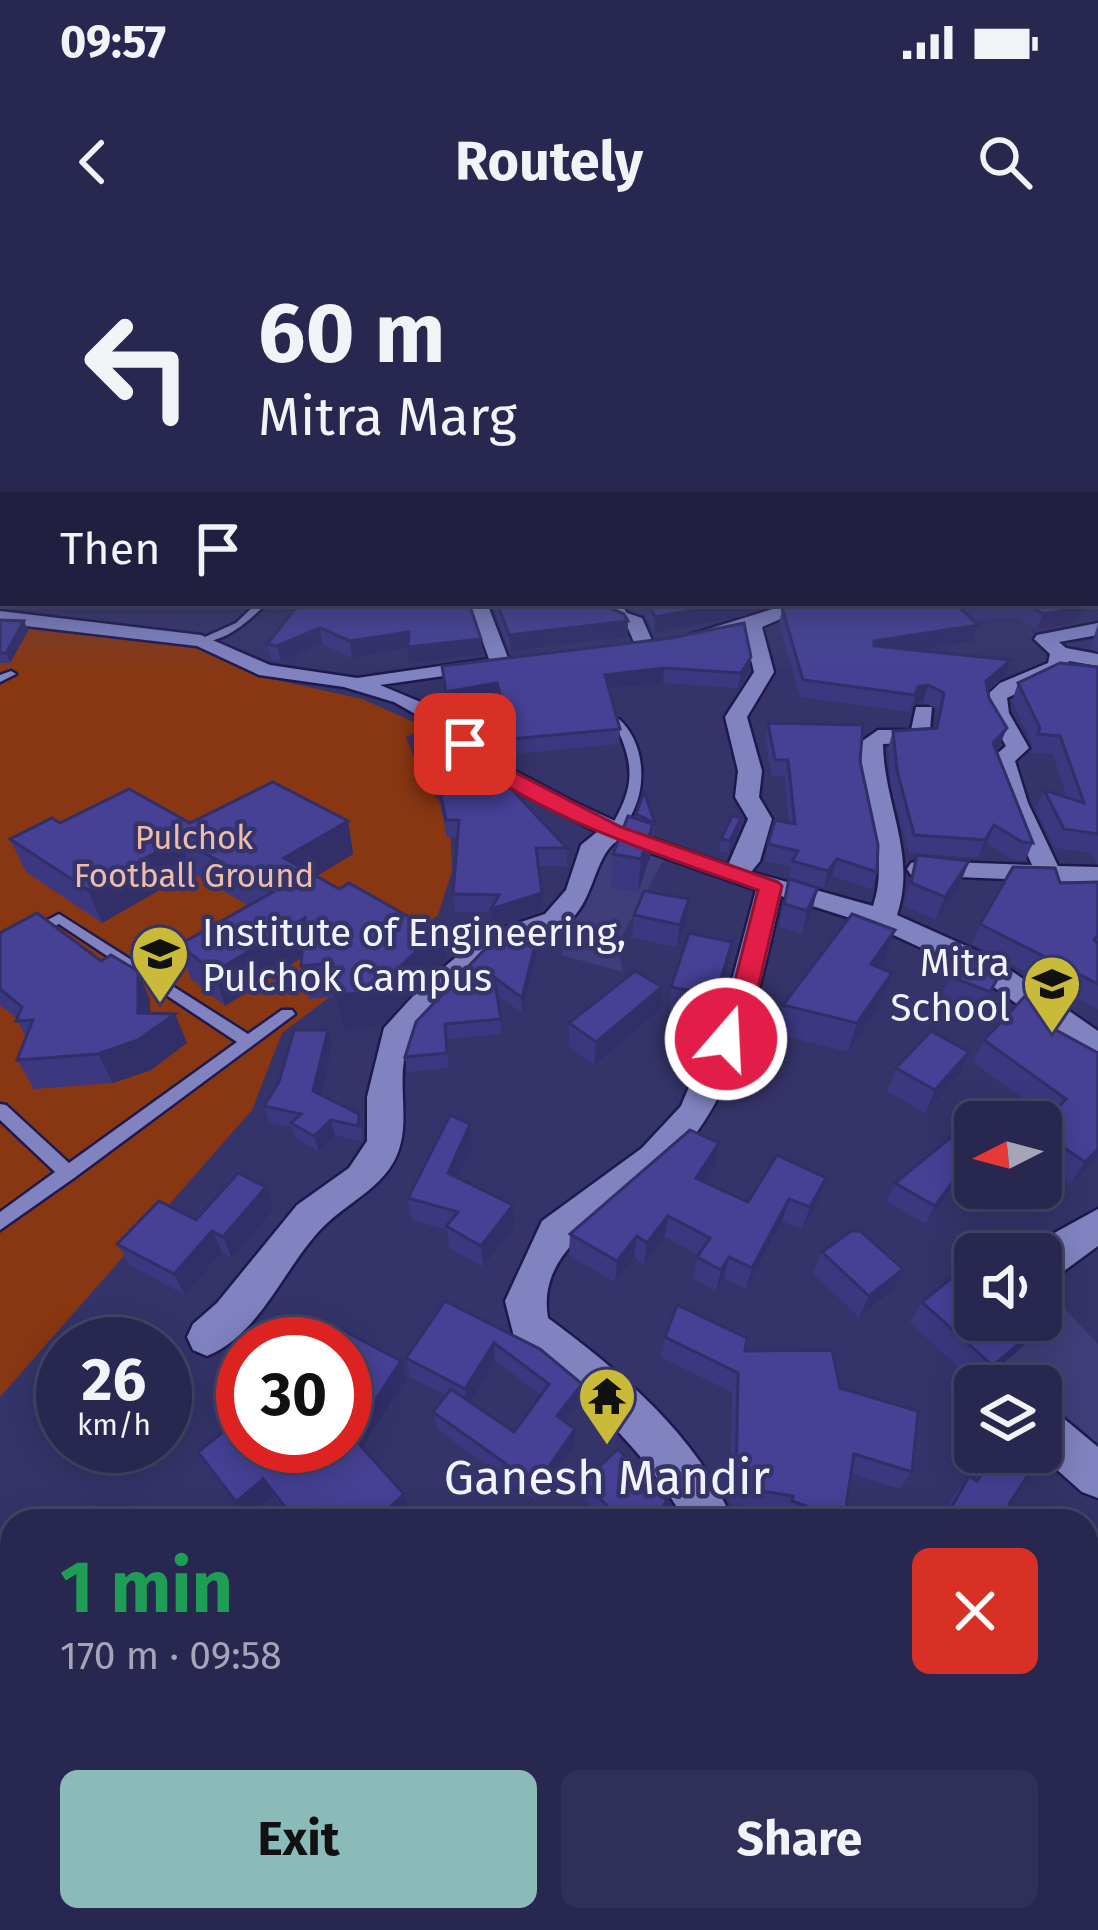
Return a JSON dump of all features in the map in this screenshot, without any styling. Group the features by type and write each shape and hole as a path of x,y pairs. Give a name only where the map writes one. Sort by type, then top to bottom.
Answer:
{"street":[{"path":"347,682 510,662 480,606"},
{"path":"613,606 620,617 635,622 634,646 749,625 800,606"},
{"path":"11,612 201,641 266,671 347,682 401,698 441,719 484,764 614,832 733,876 882,919 983,965 1098,1047"},
{"path":"733,876 747,861 760,819 747,796 750,771 736,717 764,672 749,625"},
{"path":"1098,629 1044,639 1060,653 1098,660"},
{"path":"1049,874 1016,803 1003,759 1018,748 998,713 996,698 1007,687 1058,666 1060,653"},
{"path":"882,919 894,892 895,864 872,777 872,742 878,737 921,737 924,712"},
{"path":"207,1337 231,1316 310,1216 362,1178 384,1143 384,1097 395,1036 436,990 494,940 555,920 579,892 594,845 614,832"},
{"path":"895,864 964,873 1098,875"},
{"path":"702,1509 665,1454 620,1402 529,1328 525,1301 555,1232 654,1158 695,1113 745,988 770,886"},
{"path":"1062,1250 1098,1225"},
{"path":"1062,1445 1098,1476"}],"lane":[{"path":"201,641 239,626 259,606"},
{"path":"614,832 638,795 637,764 619,722"},
{"path":"0,951 59,918 249,1042"},
{"path":"0,1222 287,1014"},
{"path":"0,1110 68,1173"}],"shaded area":[{"path":"618,839 666,855 617,945 623,972 561,955 575,907"},
{"path":"1062,1306 1098,1344 1098,1461 1062,1430 1062,1365 999,1365 980,1341 1062,1341"}],"green space":[{"name":"Pulchok Football Ground","path":"0,622 208,648 272,679 362,699 425,727 406,737 420,774 450,817 452,871 438,915 282,1033 252,1110 70,1317 36,1317 36,1356 0,1397"}],"building":[{"path":"298,606 470,606 481,639 408,647 409,632 350,641 320,628 277,646 267,644"},
{"path":"498,606 609,606 628,621 509,635"},
{"path":"650,606 713,606 655,617"},
{"path":"970,606 959,607 978,625 874,641 874,646 1011,660 986,681 989,698 1007,728 993,743 1033,843 1022,842 994,825 985,840 914,835 897,770 893,731 937,728 944,693 928,685 918,687 915,695 803,680 782,608"},
{"path":"1030,606 1083,607 1043,614"},
{"path":"0,620 24,621 6,653 0,653"},
{"path":"744,623 751,657 741,673 664,668 605,675 620,729 511,739 497,683 446,692 442,666 671,638"},
{"path":"1060,663 1098,667 1098,834 1064,829 1044,790 1084,803 1060,736 1038,734 1040,728 1018,683"},
{"path":"433,716 458,741 469,778 496,773 567,848 536,848 542,893 491,909 499,895 453,894 459,820 446,820 431,747 415,720"},
{"path":"768,723 863,725 860,761 878,845 877,872 837,859 828,871 792,861 798,851 768,844 775,820 795,824 788,760 775,760"},
{"path":"273,782 348,821 284,858 339,889 349,883 425,926 442,926 376,990 336,996 333,963 301,966 305,918 214,972 179,945 273,892 180,839 88,890 10,839 52,818 60,823 129,789 190,823"},
{"path":"644,792 655,823 636,814"},
{"path":"628,816 653,824 641,859 613,854"},
{"path":"732,816 741,818 730,841 721,839"},
{"path":"917,855 969,861 945,897 911,883"},
{"path":"1013,867 1055,868 1060,883 1098,882 1098,935 1094,940 1098,943 1098,984 980,924"},
{"path":"789,879 818,888 807,911 784,904"},
{"path":"644,891 689,899 680,925 634,915"},
{"path":"37,913 101,961 111,955 138,971 138,1013 175,1014 138,1040 98,1054 17,1060 33,1020 16,1021 22,1007 0,989 0,933"},
{"path":"852,914 895,930 871,964 892,973 857,1023 783,1005"},
{"path":"540,925 522,998 494,977 501,1019 445,1024 447,1053 405,1057 416,1022 484,950 507,935"},
{"path":"689,933 732,942 716,996 671,987"},
{"path":"966,946 1003,969 990,992 954,978 954,967"},
{"path":"635,971 662,987 596,1042 569,1023"},
{"path":"1025,996 1056,1011 1045,1024 1098,1053 1098,1149 1085,1162 1062,1146 1062,1103 1066,1099 984,1040"},
{"path":"294,1030 328,1030 313,1091 359,1114 358,1126 331,1120 314,1136 291,1123 301,1114 264,1106 279,1082"},
{"path":"931,1031 969,1052 935,1090 896,1068"},
{"path":"450,1115 470,1124 448,1173 513,1205 481,1246 446,1226 458,1212 408,1198"},
{"path":"690,1130 719,1143 696,1178 748,1202 777,1155 826,1178 810,1207 789,1199 752,1268 729,1257 721,1270 697,1257 710,1238 668,1216 647,1243 637,1236 617,1261 570,1234"},
{"path":"954,1135 954,1180 935,1206 895,1183"},
{"path":"238,1173 266,1187 223,1237 212,1231 174,1274 117,1244 159,1201 196,1220"},
{"path":"851,1231 860,1231 903,1269 869,1296 822,1252"},
{"path":"954,1276 954,1331 922,1302"},
{"path":"445,1301 540,1349 582,1384 557,1416 575,1429 536,1485 433,1412 451,1389 514,1432 549,1384 494,1343 465,1389 406,1358"},
{"path":"677,1305 747,1338 745,1351 832,1350 840,1388 918,1411 912,1472 854,1454 846,1509 814,1509 792,1501 793,1496 736,1487 738,1373 665,1337"},
{"path":"965,1341 1022,1341 994,1365"},
{"path":"372,1346 401,1361 372,1405"},
{"path":"216,1438 216,1473 372,1473 372,1458 404,1494 388,1509 287,1509 263,1479 236,1502 198,1452"},
{"path":"618,1449 667,1501 667,1509 610,1509 584,1481"},
{"path":"983,1473 1030,1473 1009,1504 1015,1509 951,1509 969,1476 977,1481"}],"place":[{"name":"Institute of Engineering, Pulchok Campus","path":"160,1005"},
{"name":"Mitra School","path":"1052,1035"},
{"name":"Ganesh Mandir","path":"607,1447"}],"route":[{"path":"465,744 484,764 614,832 770,886 745,988 726,1039"}]}
